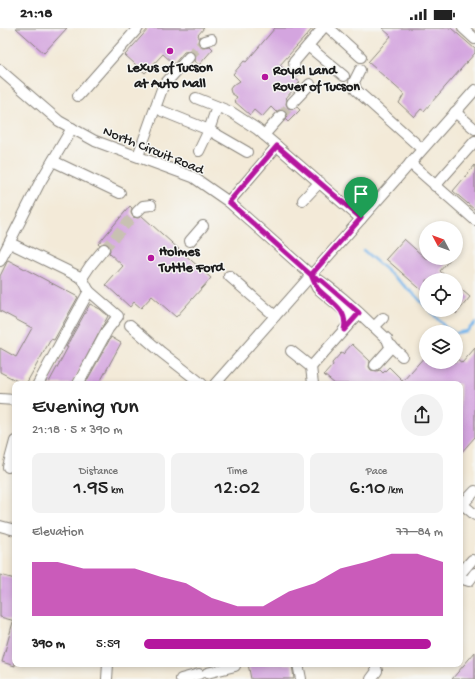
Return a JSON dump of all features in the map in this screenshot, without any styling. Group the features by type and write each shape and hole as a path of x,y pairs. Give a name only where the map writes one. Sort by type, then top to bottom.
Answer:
{"street":[{"path":"78,96 138,28"},
{"path":"296,71 294,62 323,28"},
{"path":"329,28 361,57"},
{"path":"463,28 475,39"},
{"path":"308,46 344,76"},
{"path":"138,156 162,86 190,57"},
{"name":"North Circuit Road","path":"0,70 59,121 95,140 193,177 229,202 311,275"},
{"path":"360,70 354,82 356,90 422,149"},
{"path":"292,104 310,84"},
{"path":"218,381 475,90"},
{"path":"196,98 231,112 257,129 361,218"},
{"path":"199,151 209,130 217,106"},
{"path":"162,111 209,130 247,152"},
{"path":"455,112 475,129"},
{"path":"264,135 281,116"},
{"path":"0,261 39,184 72,128"},
{"path":"435,186 475,141"},
{"path":"229,202 277,146"},
{"path":"53,161 120,193"},
{"path":"410,163 475,220"},
{"path":"303,200 320,182"},
{"path":"137,212 143,206 151,205"},
{"path":"190,241 203,226"},
{"path":"10,243 82,278 89,291 118,316 108,329 80,381"},
{"path":"82,278 104,249"},
{"path":"311,275 317,288 336,304 374,327 387,343 402,356"},
{"path":"311,275 322,281 356,316"},
{"path":"228,276 274,316"},
{"path":"40,381 89,291"},
{"path":"336,304 346,323 344,330"},
{"path":"311,367 356,316"},
{"path":"374,327 383,318"},
{"path":"130,325 198,381"},
{"path":"375,365 387,343"},
{"path":"291,351 311,367 313,381"},
{"path":"0,400 12,400"},
{"path":"8,467 12,452"},
{"path":"463,502 475,490"},
{"path":"463,506 475,515"},
{"path":"0,526 12,529"},
{"path":"463,570 472,560"},
{"path":"463,579 468,581 475,573"},
{"path":"107,679 108,667"},
{"path":"181,679 231,667"},
{"path":"299,667 301,679"},
{"path":"371,679 377,671 376,667"}],"building":[{"path":"16,28 67,28 44,53"},
{"name":"Lexus of Tucson at Auto Mall","path":"149,28 204,28 198,35 198,43 202,47 210,46 213,49 199,65 194,61 195,55 191,51 184,52 174,64 163,54 145,73 125,55"},
{"name":"Royal Land Rover of Tucson","path":"275,28 313,28 280,65 300,82 286,98 288,108 293,109 297,107 300,110 288,122 286,120 287,114 285,111 279,110 276,112 271,107 262,117 254,110 250,115 234,101 237,97 231,93 230,89 240,81 233,74 244,61 246,62"},
{"path":"382,28 451,28 475,49 475,53 424,111 421,109 414,117 399,103 404,94 368,62 391,36"},
{"path":"475,165 475,210 453,191"},
{"name":"Holmes Tuttle Ford","path":"130,206 132,208 131,213 133,217 138,218 142,216 211,278 176,317 152,296 141,308 134,302 130,307 106,285 123,266 109,253 110,250 108,244 98,244"},
{"path":"404,239 419,253 419,265 445,265 440,271 442,273 419,273 419,288 386,259"},
{"path":"8,260 78,297 54,340 51,339 28,381 17,381 0,372 0,348 16,357 32,328 0,311 0,276"},
{"path":"463,291 470,297 463,306"},
{"path":"90,304 100,309 108,316 74,381 50,381 68,347 66,347"},
{"path":"111,337 121,343 101,381 87,381"},
{"path":"352,344 370,361 369,367 371,370 380,370 383,373 389,367 403,381 331,381 324,375 341,353 343,354"},
{"path":"475,348 475,437 463,451 463,381 403,381 419,363 419,369 463,369 463,362"},
{"path":"0,575 12,578 12,620 0,617"},
{"path":"12,626 12,665 2,662"},
{"path":"475,652 475,679 452,679"},
{"path":"249,667 292,667 294,679 251,679"}],"waterway":[{"path":"363,250 419,299"},
{"path":"436,317 443,325"},
{"path":"463,332 467,331 475,323"}],"tunnel":[{"path":"189,57 204,41"},
{"path":"281,116 292,103"},
{"path":"104,249 137,212"}],"place":[{"name":"Lexus of Tucson at Auto Mall","path":"170,51"},
{"name":"Royal Land Rover of Tucson","path":"265,77"},
{"name":"Holmes Tuttle Ford","path":"151,258"}],"route":[{"path":"361,218 277,146 229,202 311,275 317,288 336,304 342,312 346,323 344,330 359,313 322,281 311,275 361,218"}]}
